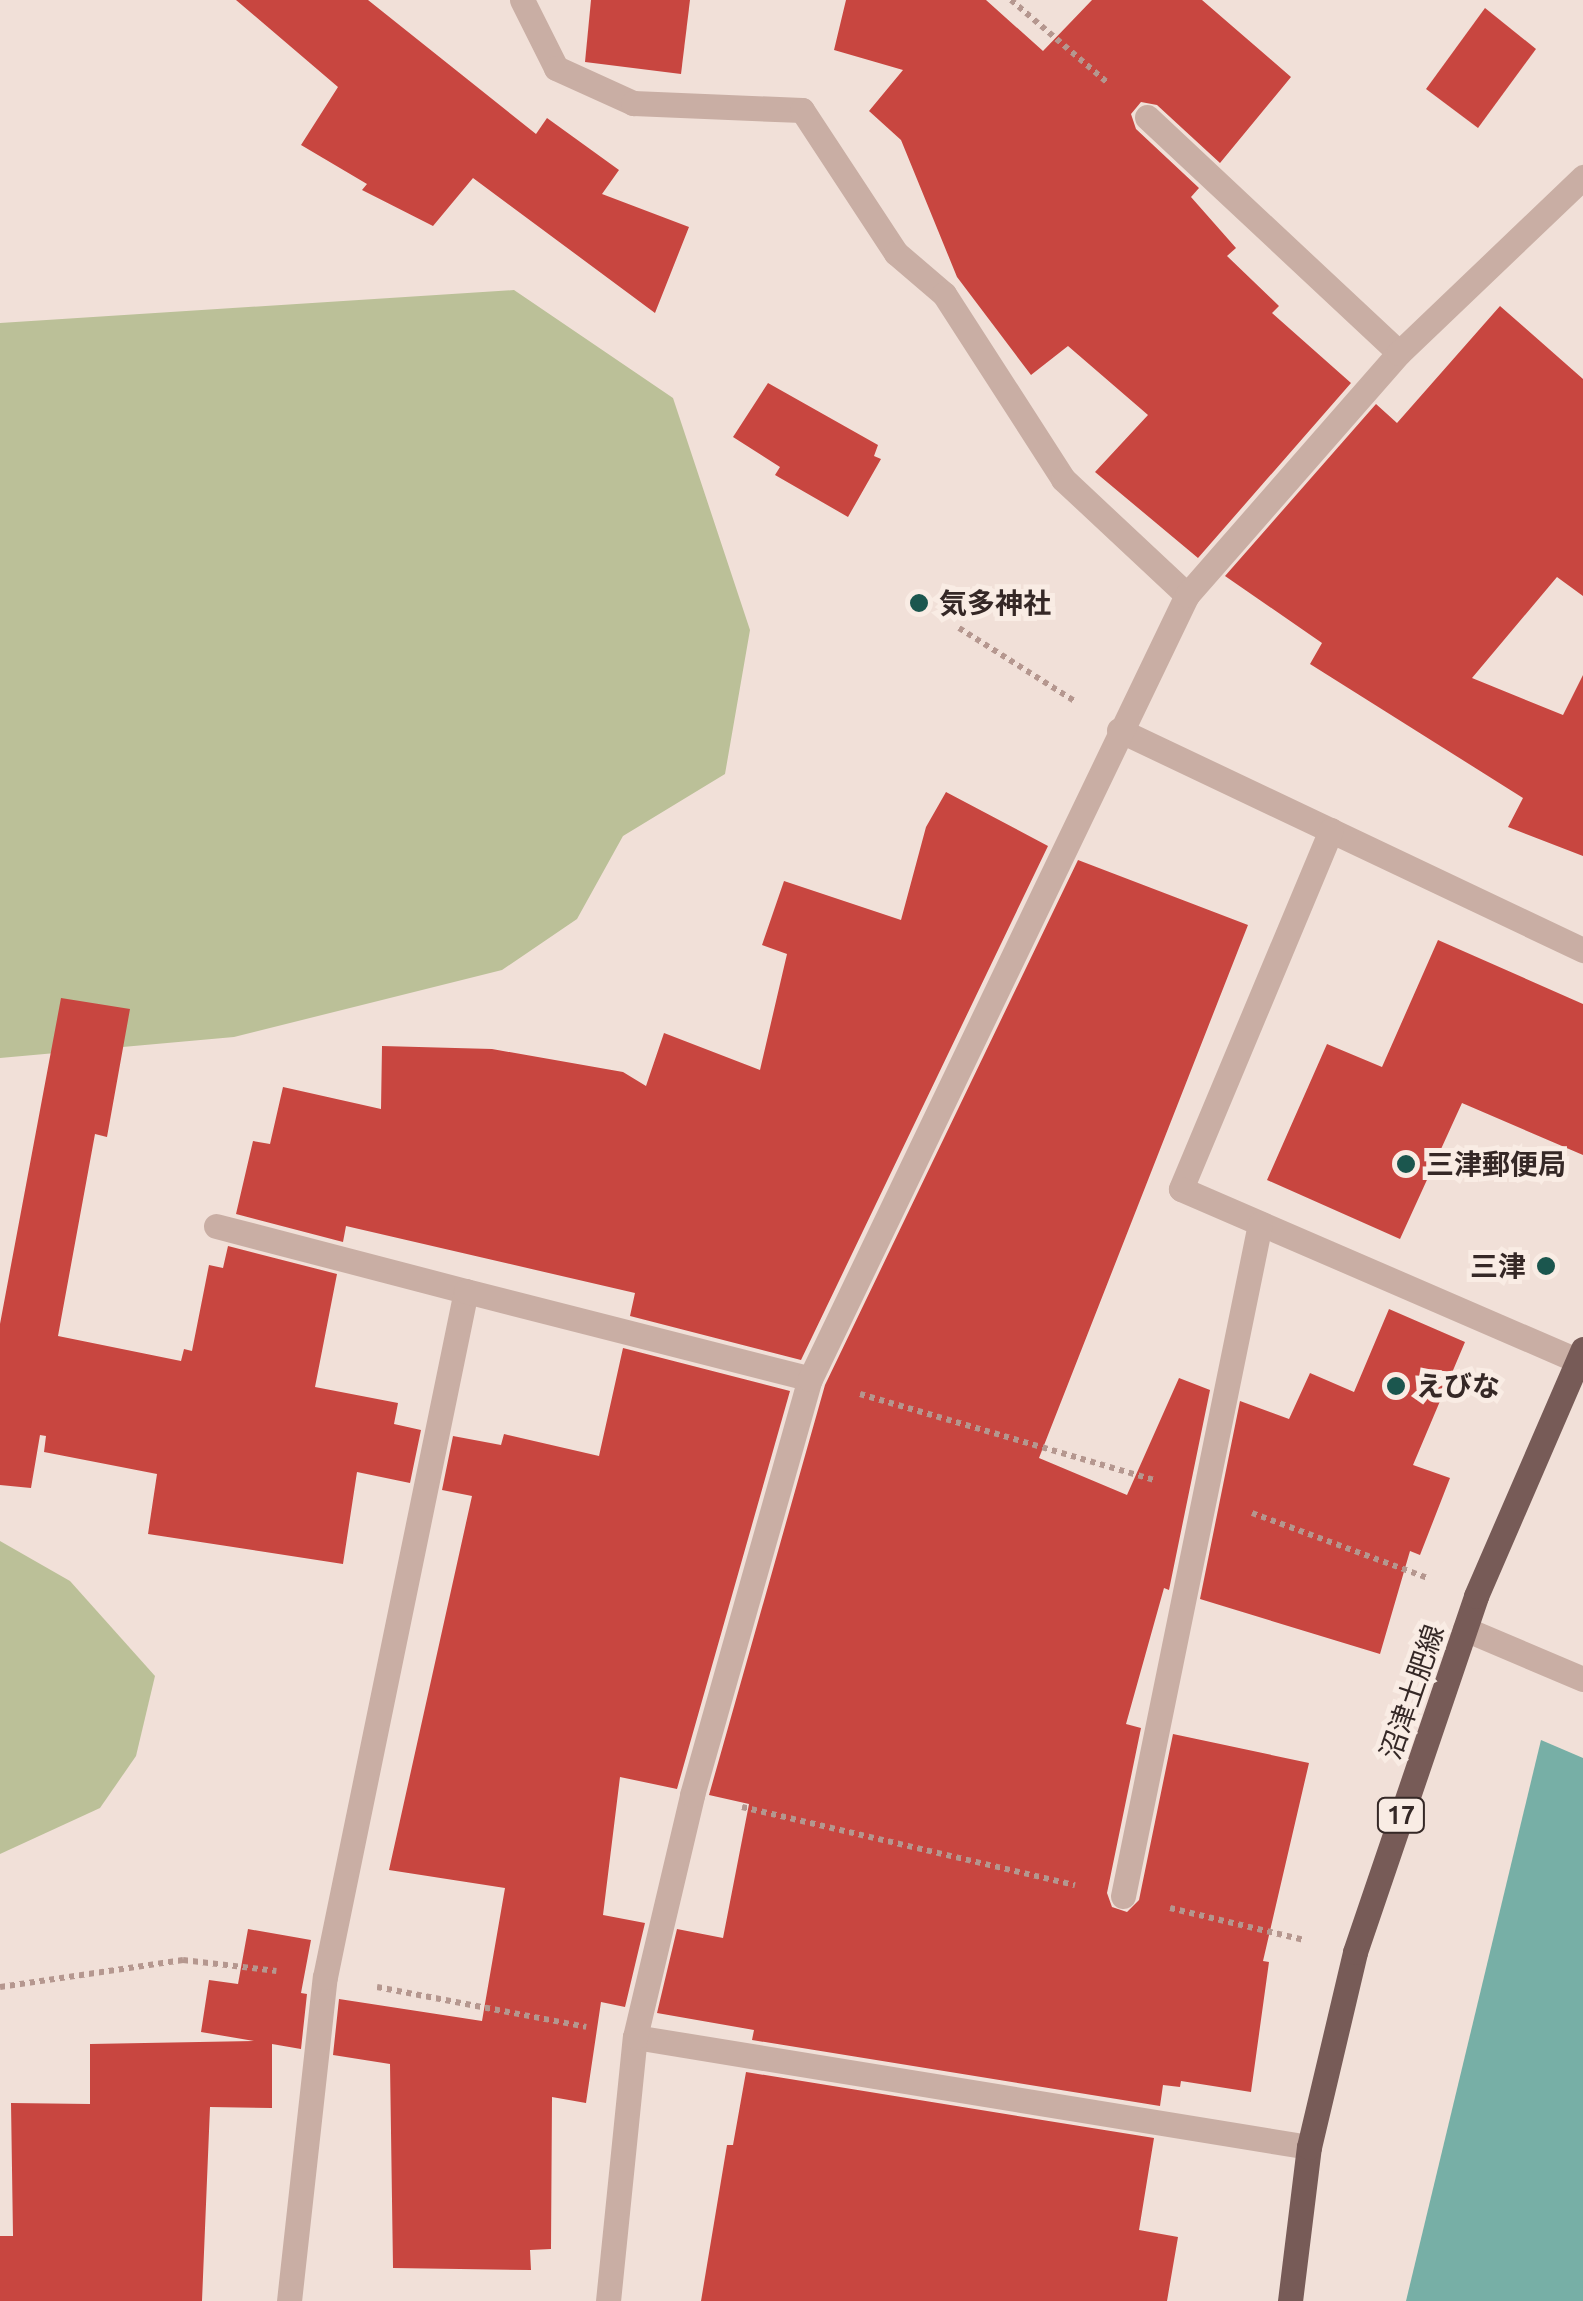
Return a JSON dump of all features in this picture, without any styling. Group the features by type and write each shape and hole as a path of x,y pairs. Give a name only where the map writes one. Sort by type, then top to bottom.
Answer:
{"main road":[{"name":"沼津土肥線","path":"1290,2301 1308,2147 1355,1952 1476,1596 1580,1355"}],"street":[{"path":"522,0 556,68 633,103 802,110 896,253 944,294 1063,479 1187,595"},
{"path":"1147,117 1399,353"},
{"path":"608,2301 636,2037 692,1795 810,1380 1187,595 1399,353 1583,177"},
{"path":"1120,730 1583,950"},
{"path":"1331,830 1182,1190 1580,1355"},
{"path":"1122,1896 1260,1224"},
{"path":"216,1226 810,1380"},
{"path":"289,2301 324,1977 466,1291"},
{"path":"1465,1629 1583,1679"},
{"path":"636,2037 1308,2147"}],"path":[{"path":"1011,0 1147,117"},
{"path":"959,628 1120,730"},
{"path":"810,1380 1204,1494 1476,1596"},
{"path":"692,1795 1355,1952"}],"green space":[{"path":"514,290 673,398 750,630 725,774 623,836 577,919 502,970 234,1037 0,1058 0,323"},
{"path":"0,1541 70,1581 155,1676 136,1756 100,1808 0,1854"}],"water":[{"path":"1541,1740 1583,1758 1583,2301 1406,2301"}],"building":[{"path":"236,0 368,0 536,134 547,118 619,170 602,194 689,227 655,313 473,178 433,226 362,190 367,184 301,145 338,87"},
{"path":"591,0 690,0 681,74 585,62"},
{"path":"846,0 986,0 1043,51 1092,0 1202,0 1291,77 1220,163 1157,105 1141,102 1131,114 1136,129 1199,188 1191,197 1236,248 1227,256 1279,306 1272,313 1351,383 1198,558 1095,472 1148,415 1068,346 1031,375 957,277 901,140 869,111 903,70 834,50"},
{"path":"1485,8 1536,49 1478,128 1426,89"},
{"path":"1500,306 1583,379 1583,596 1557,577 1472,678 1563,715 1583,675 1583,856 1508,827 1523,798 1310,664 1322,643 1225,576 1376,404 1397,423"},
{"path":"768,383 878,445 874,456 881,459 848,517 775,475 780,467 733,437"},
{"path":"946,792 1048,846 801,1360 630,1316 635,1293 346,1226 343,1242 236,1214 253,1141 270,1144 283,1087 381,1109 382,1046 492,1049 623,1072 646,1086 664,1033 760,1070 787,954 762,945 784,881 901,920 926,827"},
{"path":"1078,860 1248,925 1039,1458 1127,1495 1179,1378 1210,1390 1169,1590 1164,1588 1126,1724 1141,1728 1107,1893 1112,1907 1127,1912 1139,1900 1173,1734 1309,1763 1263,1961 1269,1962 1251,2092 1181,2081 1180,2087 1163,2085 1160,2106 752,2040 754,2030 657,2013 677,1929 723,1938 749,1804 709,1795 825,1385"},
{"path":"1438,940 1583,1004 1583,1155 1462,1103 1400,1239 1267,1180 1327,1044 1382,1067"},
{"path":"61,998 130,1009 107,1137 95,1134 58,1336 181,1361 184,1349 192,1351 209,1265 223,1268 228,1246 337,1274 315,1387 398,1403 394,1424 421,1430 410,1483 357,1472 343,1564 148,1534 157,1474 44,1452 46,1436 40,1435 31,1488 0,1485 0,1324"},
{"path":"1389,1309 1465,1342 1413,1465 1450,1478 1420,1555 1410,1551 1380,1654 1200,1599 1240,1401 1289,1419 1310,1373 1354,1392"},
{"path":"623,1348 790,1391 677,1789 620,1777 603,1915 645,1923 625,2007 601,2002 586,2103 552,2097 551,2249 530,2250 531,2270 393,2268 390,2064 333,2055 339,1999 482,2021 505,1888 389,1870 472,1496 442,1490 453,1436 501,1445 504,1434 599,1456"},
{"path":"248,1929 311,1940 301,1993 307,1994 301,2049 272,2044 272,2108 210,2107 202,2301 0,2301 0,2236 13,2236 11,2103 90,2104 90,2044 254,2041 201,2032 209,1980 238,1984"},
{"path":"746,2072 1154,2138 1139,2230 1178,2237 1167,2301 701,2301 727,2145 733,2145"}],"place":[{"name":"気多神社","path":"919,603"},
{"name":"三津郵便局","path":"1406,1164"},
{"name":"三津","path":"1546,1266"},
{"name":"えびな","path":"1396,1386"}]}
